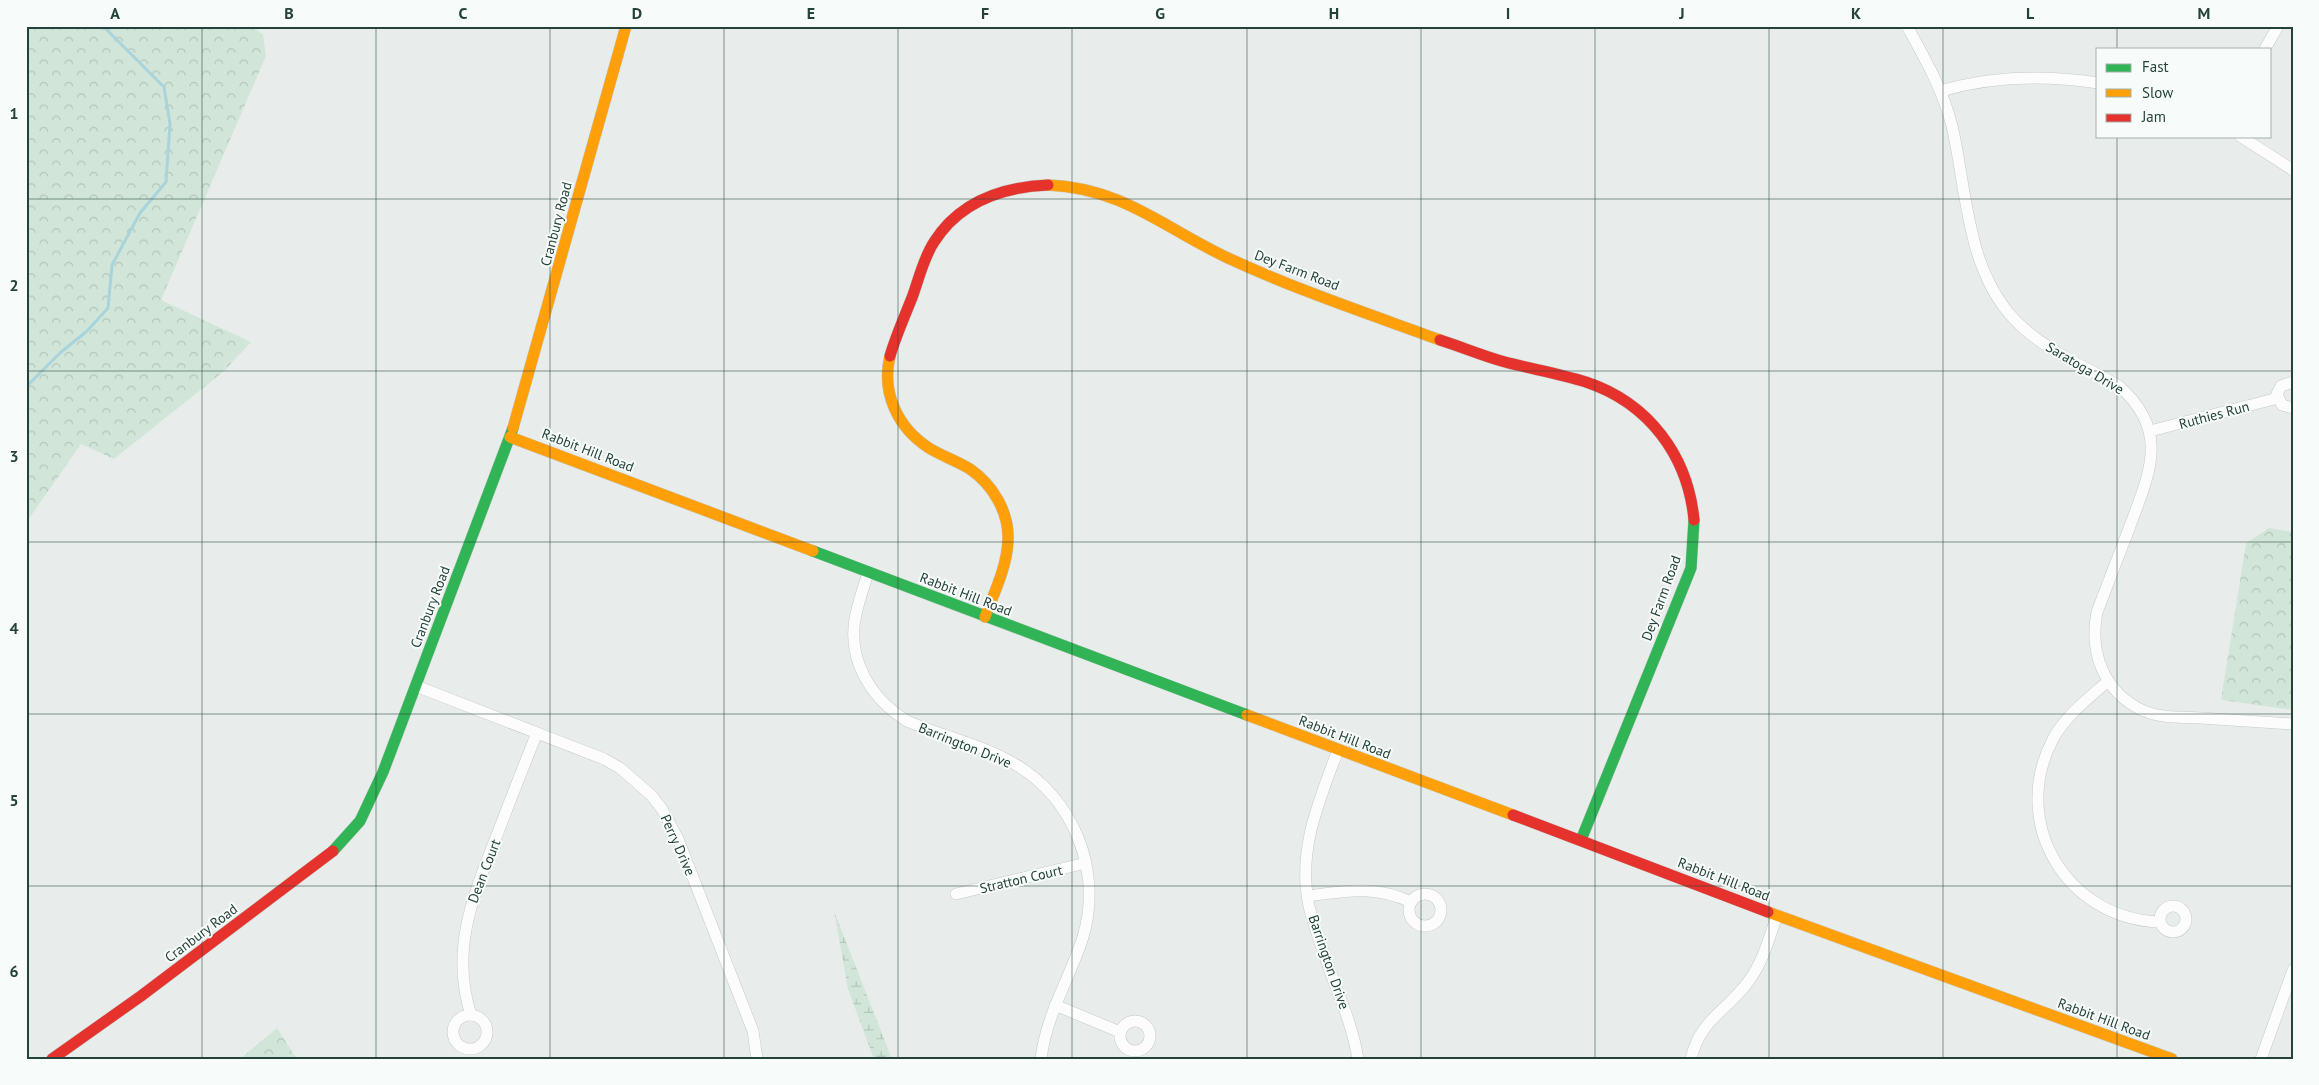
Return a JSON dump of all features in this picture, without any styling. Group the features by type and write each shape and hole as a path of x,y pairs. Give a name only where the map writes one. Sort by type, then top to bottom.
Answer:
{"street":[{"name":"Cranbury Road","path":"52,1059 329,856 360,821 374,794 510,437 626,26"},
{"name":"Saratoga Drive","path":"1907,26 1941,91 1952,126 1976,249 1991,288 2002,305 2027,332 2119,386 2131,396 2145,418 2150,431 2152,446 2150,472 2097,612 2094,628 2096,653 2108,681 2131,704 2160,715 2293,724"},
{"path":"2266,48 2278,26"},
{"path":"1941,91 1983,82 2018,78 2096,82"},
{"path":"2243,138 2293,170"},
{"name":"Dey Farm Road","path":"985,617 1005,560 1008,542 1005,517 993,491 983,480 970,470 922,444 903,424 893,405 888,384 890,354 933,243 944,226 956,214 985,196 1024,186 1051,185 1094,190 1136,205 1209,248 1258,271 1490,358 1589,383 1607,390 1640,411 1668,440 1685,474 1695,512 1694,547 1690,568 1581,840"},
{"path":"2293,382 2281,386 2278,398 2282,405 2293,408"},
{"name":"Ruthies Run","path":"2150,431 2278,398"},
{"name":"Rabbit Hill Road","path":"510,437 1777,915 2172,1059"},
{"name":"Barrington Drive","path":"868,573 856,614 854,631 858,662 871,689 894,713 907,721 996,755 1030,775 1047,790 1068,818 1077,834 1086,863 1089,898 1087,918 1081,941 1055,1005 1041,1059"},
{"path":"2108,681 2072,712 2053,739 2042,771 2039,788 2042,826 2047,844 2059,868 2075,888 2087,899 2114,914 2131,919 2160,922"},
{"name":"Perry Drive","path":"416,686 604,759 636,780 662,809 678,839 753,1031 757,1059"},
{"name":"Dean Court","path":"471,1015 463,968 463,945 469,911 537,732"},
{"name":"Barrington Drive","path":"1338,750 1315,811 1309,834 1306,854 1308,896 1315,927 1349,1020 1358,1059"},
{"name":"Stratton Court","path":"956,894 1086,863"},
{"path":"1308,896 1370,890 1387,893 1411,902"},
{"path":"1691,1059 1707,1024 1746,984 1757,969 1765,954 1777,915"},
{"path":"2261,1059 2293,970"},
{"path":"1055,1005 1120,1032"}],"green space":[{"path":"26,26 253,26 263,35 266,56 161,300 251,342 223,372 114,459 81,444 26,523"},
{"path":"2269,528 2293,532 2293,710 2221,700 2246,543"},
{"path":"834,911 892,1059 874,1059 848,989"},
{"path":"277,1028 297,1059 240,1059"}],"waterway":[{"path":"26,387 60,353 87,331 108,308 112,265 140,213 166,182 170,124 164,87 103,26"}],"traffic: fast":[{"path":"333,851 360,821 383,772 513,428"},
{"path":"1581,840 1691,568 1694,520"},
{"path":"813,551 1247,715"}],"traffic: slow":[{"path":"513,428 626,26"},
{"path":"1048,185 1099,193 1142,211 1205,246 1254,270 1440,340"},
{"path":"890,356 888,370 890,396 901,420 918,440 929,448 965,466 978,475 998,500 1006,519 1008,540 1005,560 1000,580 985,617"},
{"path":"510,437 813,551"},
{"path":"1247,715 1513,815"},
{"path":"1768,912 2172,1059"}],"traffic: jam":[{"path":"890,356 927,254 944,228 969,206 984,199 1014,189 1048,185"},
{"path":"1440,340 1505,362 1586,382 1608,391 1629,403 1646,418 1674,454 1690,497 1694,520"},
{"path":"1513,815 1768,912"},
{"path":"52,1059 141,996 333,851"}]}
